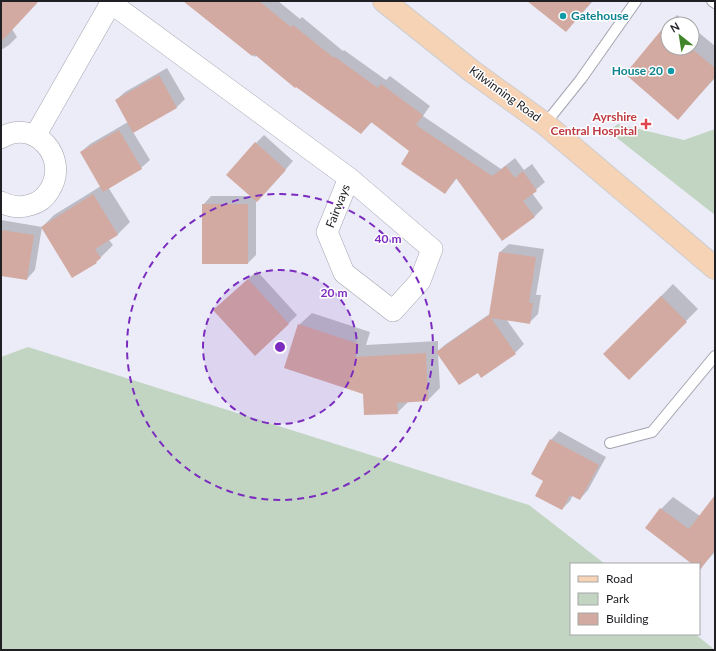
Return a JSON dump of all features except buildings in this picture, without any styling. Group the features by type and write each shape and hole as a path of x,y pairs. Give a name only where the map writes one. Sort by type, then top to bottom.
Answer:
{"main road":[{"name":"Kilwinning Road","path":"384,1 473,72 545,124 715,268"}],"street":[{"name":"Fairways","path":"35,136 112,2 349,178 432,249 420,281 393,311 344,273 327,232 349,178"},
{"path":"1,138 15,133 28,133 35,136 46,143 55,157 57,170 54,183 46,197 35,204 15,207 1,202"}],"lane":[{"path":"545,124 581,79 636,1"},
{"path":"610,443 652,432 715,356"}],"green space":[{"path":"618,124 684,140 715,129 715,215 608,131"},
{"path":"28,347 529,505 604,563 570,563 570,635 696,635 715,650 1,650 1,357"}],"place":[{"name":"Gatehouse","path":"563,16"},
{"name":"House 20","path":"671,71"},
{"name":"Ayrshire Central Hospital","path":"646,124"}]}
